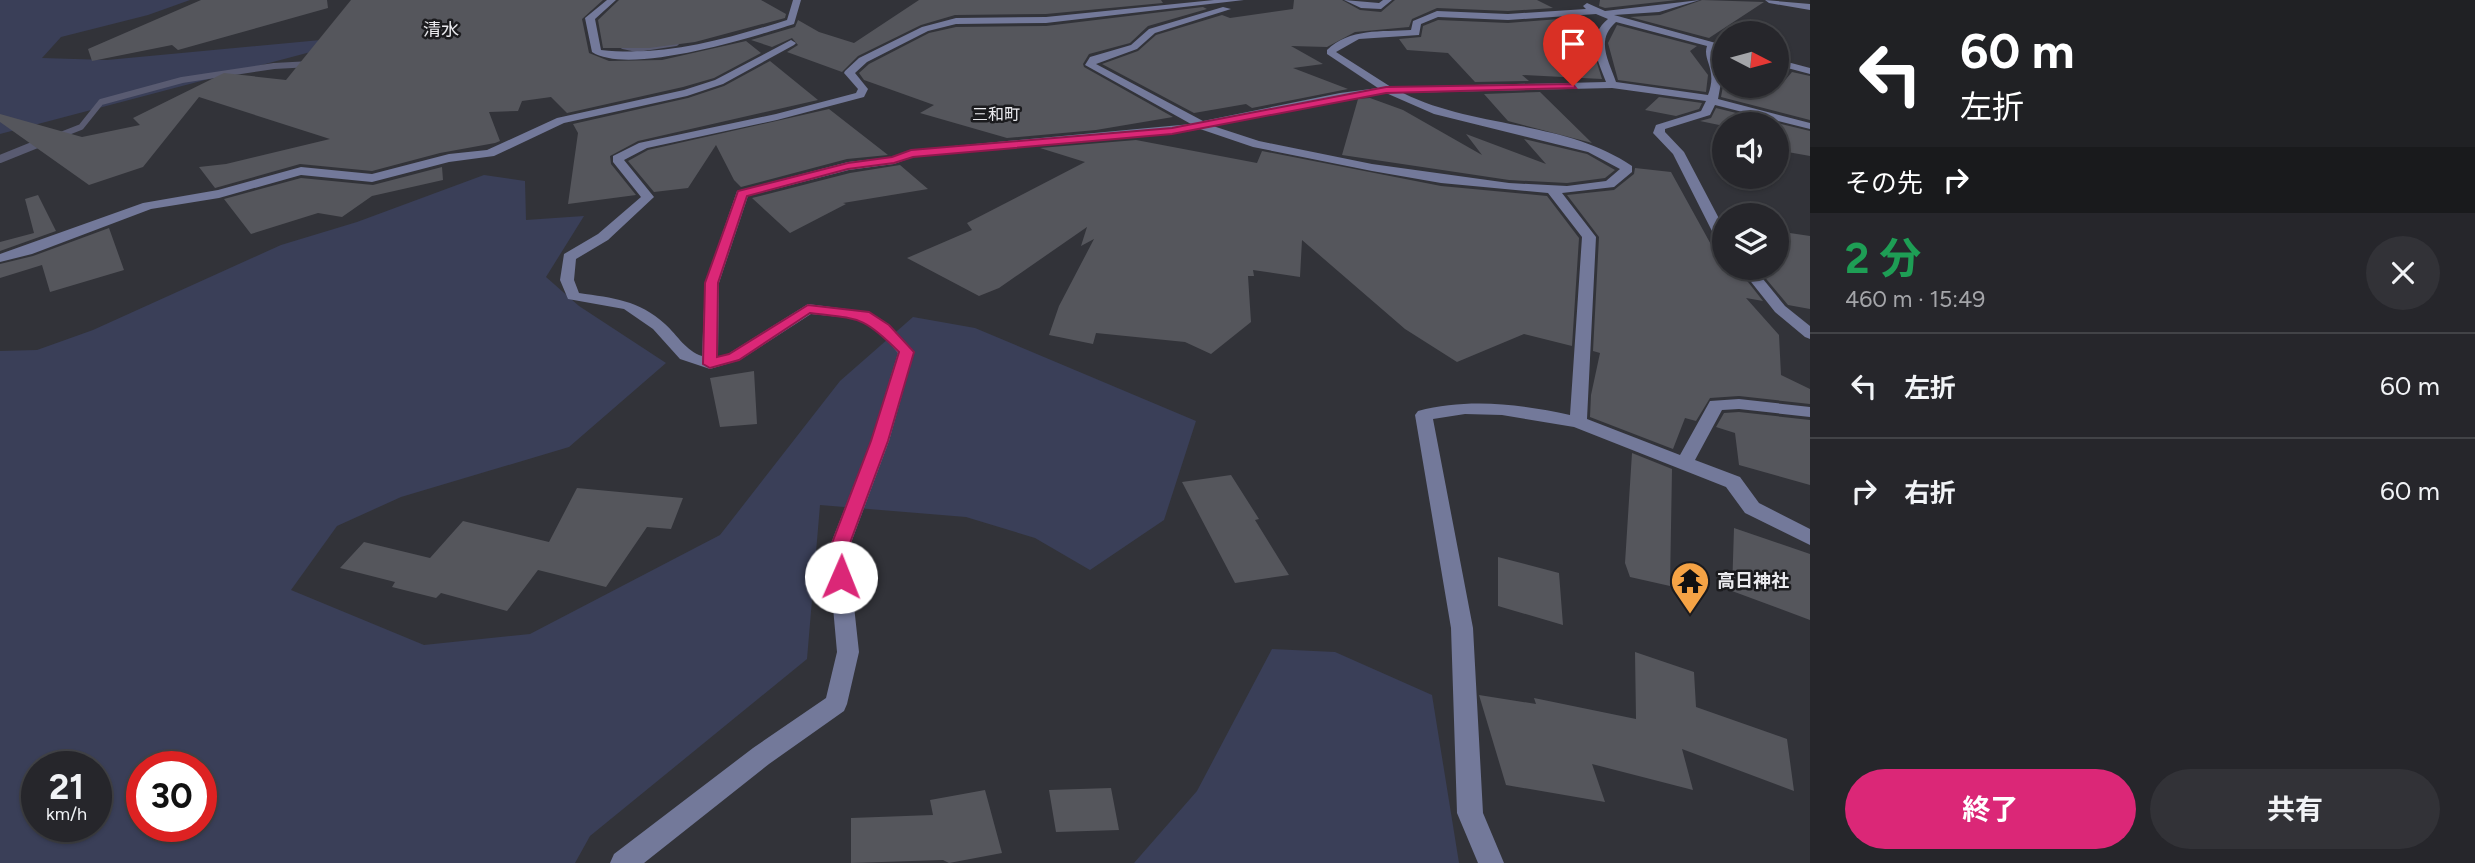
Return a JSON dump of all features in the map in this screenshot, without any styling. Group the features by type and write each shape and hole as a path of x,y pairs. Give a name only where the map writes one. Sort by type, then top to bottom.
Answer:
{"street":[{"path":"612,0 590,18 593,43 597,52 620,56 676,52 747,36 791,22 797,0"},
{"path":"623,863 761,756 836,705 848,652 838,551 880,441 906,352 884,328 864,315 808,309 734,357 710,364 685,356 658,326 628,305 573,296 568,280 569,257 603,237 648,197 617,159 643,145 777,117 860,94 863,89 849,73 863,61 936,26 956,21 1046,20 1240,0"},
{"path":"1250,0 1200,19 1152,31 1134,47 1094,59 1090,65 1224,135 1274,148 1464,184 1553,190 1589,189 1618,182 1627,174 1628,169 1621,161 1594,149 1437,112 1386,90 1330,52 1338,42 1356,37 1416,33 1416,23 1439,10 1508,17 1658,9 1696,0"},
{"path":"1348,0 1361,5 1381,6 1388,0"},
{"path":"1579,0 1614,19 1712,45"},
{"path":"1769,0 1810,7"},
{"path":"1612,85 1599,50 1599,37 1602,27 1614,19"},
{"path":"0,258 27,251 148,206 219,194 301,171 372,178 449,158 490,153 561,120 687,93 719,82 791,43"},
{"path":"1789,65 1810,71"},
{"path":"710,364 712,283 742,194 848,166 894,160 911,154 1148,134 1386,90 1612,85 1712,100 1810,126"},
{"path":"1712,100 1706,113 1660,127 1659,133 1678,152 1712,218"},
{"path":"1553,190 1589,237 1578,422"},
{"path":"1757,280 1780,309 1810,334"},
{"path":"1684,464 1716,405 1739,404 1810,412"},
{"path":"1491,863 1469,813 1462,628 1424,415 1461,407 1511,408 1578,422 1733,482 1752,508 1810,538"}],"shaded area":[{"path":"0,0 190,0 148,15 61,37 42,58 107,60 353,37 337,45 0,134"},
{"path":"484,175 525,181 526,220 584,216 546,277 579,306 666,363 569,447 401,497 337,526 291,590 424,645 530,634 720,535 840,381 913,317 975,328 1196,421 1164,520 1090,570 1035,538 966,517 820,505 807,659 590,836 575,863 0,863 0,351 37,350 93,330 281,245 357,222"},
{"path":"1272,649 1335,652 1432,695 1459,863 1134,863 1197,791"}],"building":[{"path":"201,0 327,0 328,8 178,50 172,45 92,61 88,49"},
{"path":"351,0 603,0 582,19 589,53 609,61 662,60 746,41 761,53 714,78 567,113 551,97 522,101 518,111 489,112 500,141 495,143 440,153 372,171 300,164 215,188 199,167 226,164 330,139 199,97 143,167 89,185 0,122 0,114 82,137 140,125 133,118 224,73 286,80"},
{"path":"619,0 761,0 786,14 785,18 695,42 649,48 603,48 598,20"},
{"path":"919,0 1161,0 1163,3 1046,14 955,15 921,25 858,56 842,72 787,52 798,45 792,38 772,47 751,40 795,27 798,20 819,32 854,43"},
{"path":"1294,0 1342,0 1360,10 1381,12 1395,0 1537,0 1553,8 1508,11 1437,8 1412,19 1409,27 1355,32 1327,47 1291,46 1323,64 1293,68 1348,89 1252,108 1246,104 1194,113 1102,64 1138,51 1156,35 1222,15 1230,18 1293,9"},
{"path":"1600,0 1677,0 1605,8 1599,6"},
{"path":"1702,0 1764,2 1735,21 1712,21 1712,36 1709,38 1630,17 1660,15"},
{"path":"1203,7 1207,9 1148,26 1130,43 1089,54 1083,64 1173,117 1096,130 1007,138 920,113 934,105 864,80 859,73 869,64 929,33 956,27 1046,26"},
{"path":"1572,18 1596,30 1593,50 1602,79 1522,75 1529,81 1475,82 1448,53 1407,50 1399,39 1421,37 1423,26 1438,20 1508,23"},
{"path":"1617,25 1697,46 1690,51 1708,75 1706,92 1618,80 1608,43"},
{"path":"770,61 818,100 638,141 610,156 611,164 636,195 568,204 578,133 573,124 688,98 724,86"},
{"path":"1792,72 1810,76 1810,120 1789,115 1789,112 1779,112 1725,98 1789,98 1789,76"},
{"path":"1540,92 1592,143 1508,121 1484,94"},
{"path":"1659,97 1702,103 1699,109 1676,116 1645,110"},
{"path":"1370,98 1403,110 1482,155 1466,134 1546,164 1524,139 1587,154 1615,170 1605,178 1567,183 1509,180 1342,155 1358,99"},
{"path":"1716,108 1732,112 1714,112"},
{"path":"829,109 888,155 847,159 741,187 734,180 716,145 688,188 654,192 628,161 648,150"},
{"path":"1712,116 1712,124 1700,121"},
{"path":"1789,126 1810,131 1810,156 1789,152"},
{"path":"1136,140 1257,163 1262,151 1441,186 1547,196 1579,238 1572,346 1524,334 1457,362 1405,329 1302,240 1300,277 1253,270 1254,276 1248,276 1251,322 1211,354 1185,342 1096,333 1093,344 1049,335 1059,306 1094,239 1081,246 1087,227 999,288 979,296 907,258 972,230 967,223 1085,162 1040,148"},
{"path":"900,165 928,189 843,203 846,204 790,233 752,198 850,173"},
{"path":"442,167 443,180 372,196 342,217 318,213 251,234 224,199 301,178 373,185"},
{"path":"1635,168 1671,172 1712,246 1712,280 1746,280 1763,301 1746,298 1779,335 1781,375 1810,389 1810,404 1739,396 1710,398 1696,421 1685,418 1673,449 1590,417 1591,395 1600,353 1593,351 1599,237 1567,195 1614,190 1634,174"},
{"path":"38,195 56,231 0,251 0,242 34,233 25,199"},
{"path":"109,228 124,270 50,292 42,265 0,278 0,264 33,256"},
{"path":"1789,233 1810,236 1810,309 1788,305 1767,280 1789,280"},
{"path":"754,371 757,424 720,427 710,378"},
{"path":"1739,412 1810,420 1810,485 1739,465 1735,433 1716,427 1724,413"},
{"path":"1632,453 1672,469 1670,586 1630,577 1625,563"},
{"path":"1231,475 1259,519 1255,520 1289,575 1235,583 1182,482"},
{"path":"577,488 683,498 671,529 647,527 606,587 538,570 507,611 441,593 436,598 392,587 395,582 340,568 364,542 430,558 463,521 549,542"},
{"path":"1734,528 1810,554 1810,620 1732,591"},
{"path":"1498,557 1559,573 1563,625 1498,606"},
{"path":"1635,652 1694,672 1696,707 1787,739 1794,791 1682,749 1693,790 1592,764 1605,802 1506,785 1479,695 1536,704 1534,698 1636,719"},
{"path":"1111,788 1119,830 1056,832 1049,790"},
{"path":"985,790 1002,853 949,863 943,860 851,863 851,818 933,815 930,800"}],"waterway":[{"path":"623,46 637,49 676,43"},
{"path":"53,138 81,127 101,102 182,80 274,66 311,64"},
{"path":"0,159 57,136"}],"place":[{"name":"高日神社","path":"1690,615"}],"district":[{"name":"清水","path":"441,30"},
{"name":"三和町","path":"996,114"}],"route":[{"path":"841,577 838,551 880,441 906,352 884,328 864,315 808,309 734,357 710,364 709,309 712,283 742,194 848,166 894,160 911,154 1172,131 1340,96 1386,90 1573,86"}]}
